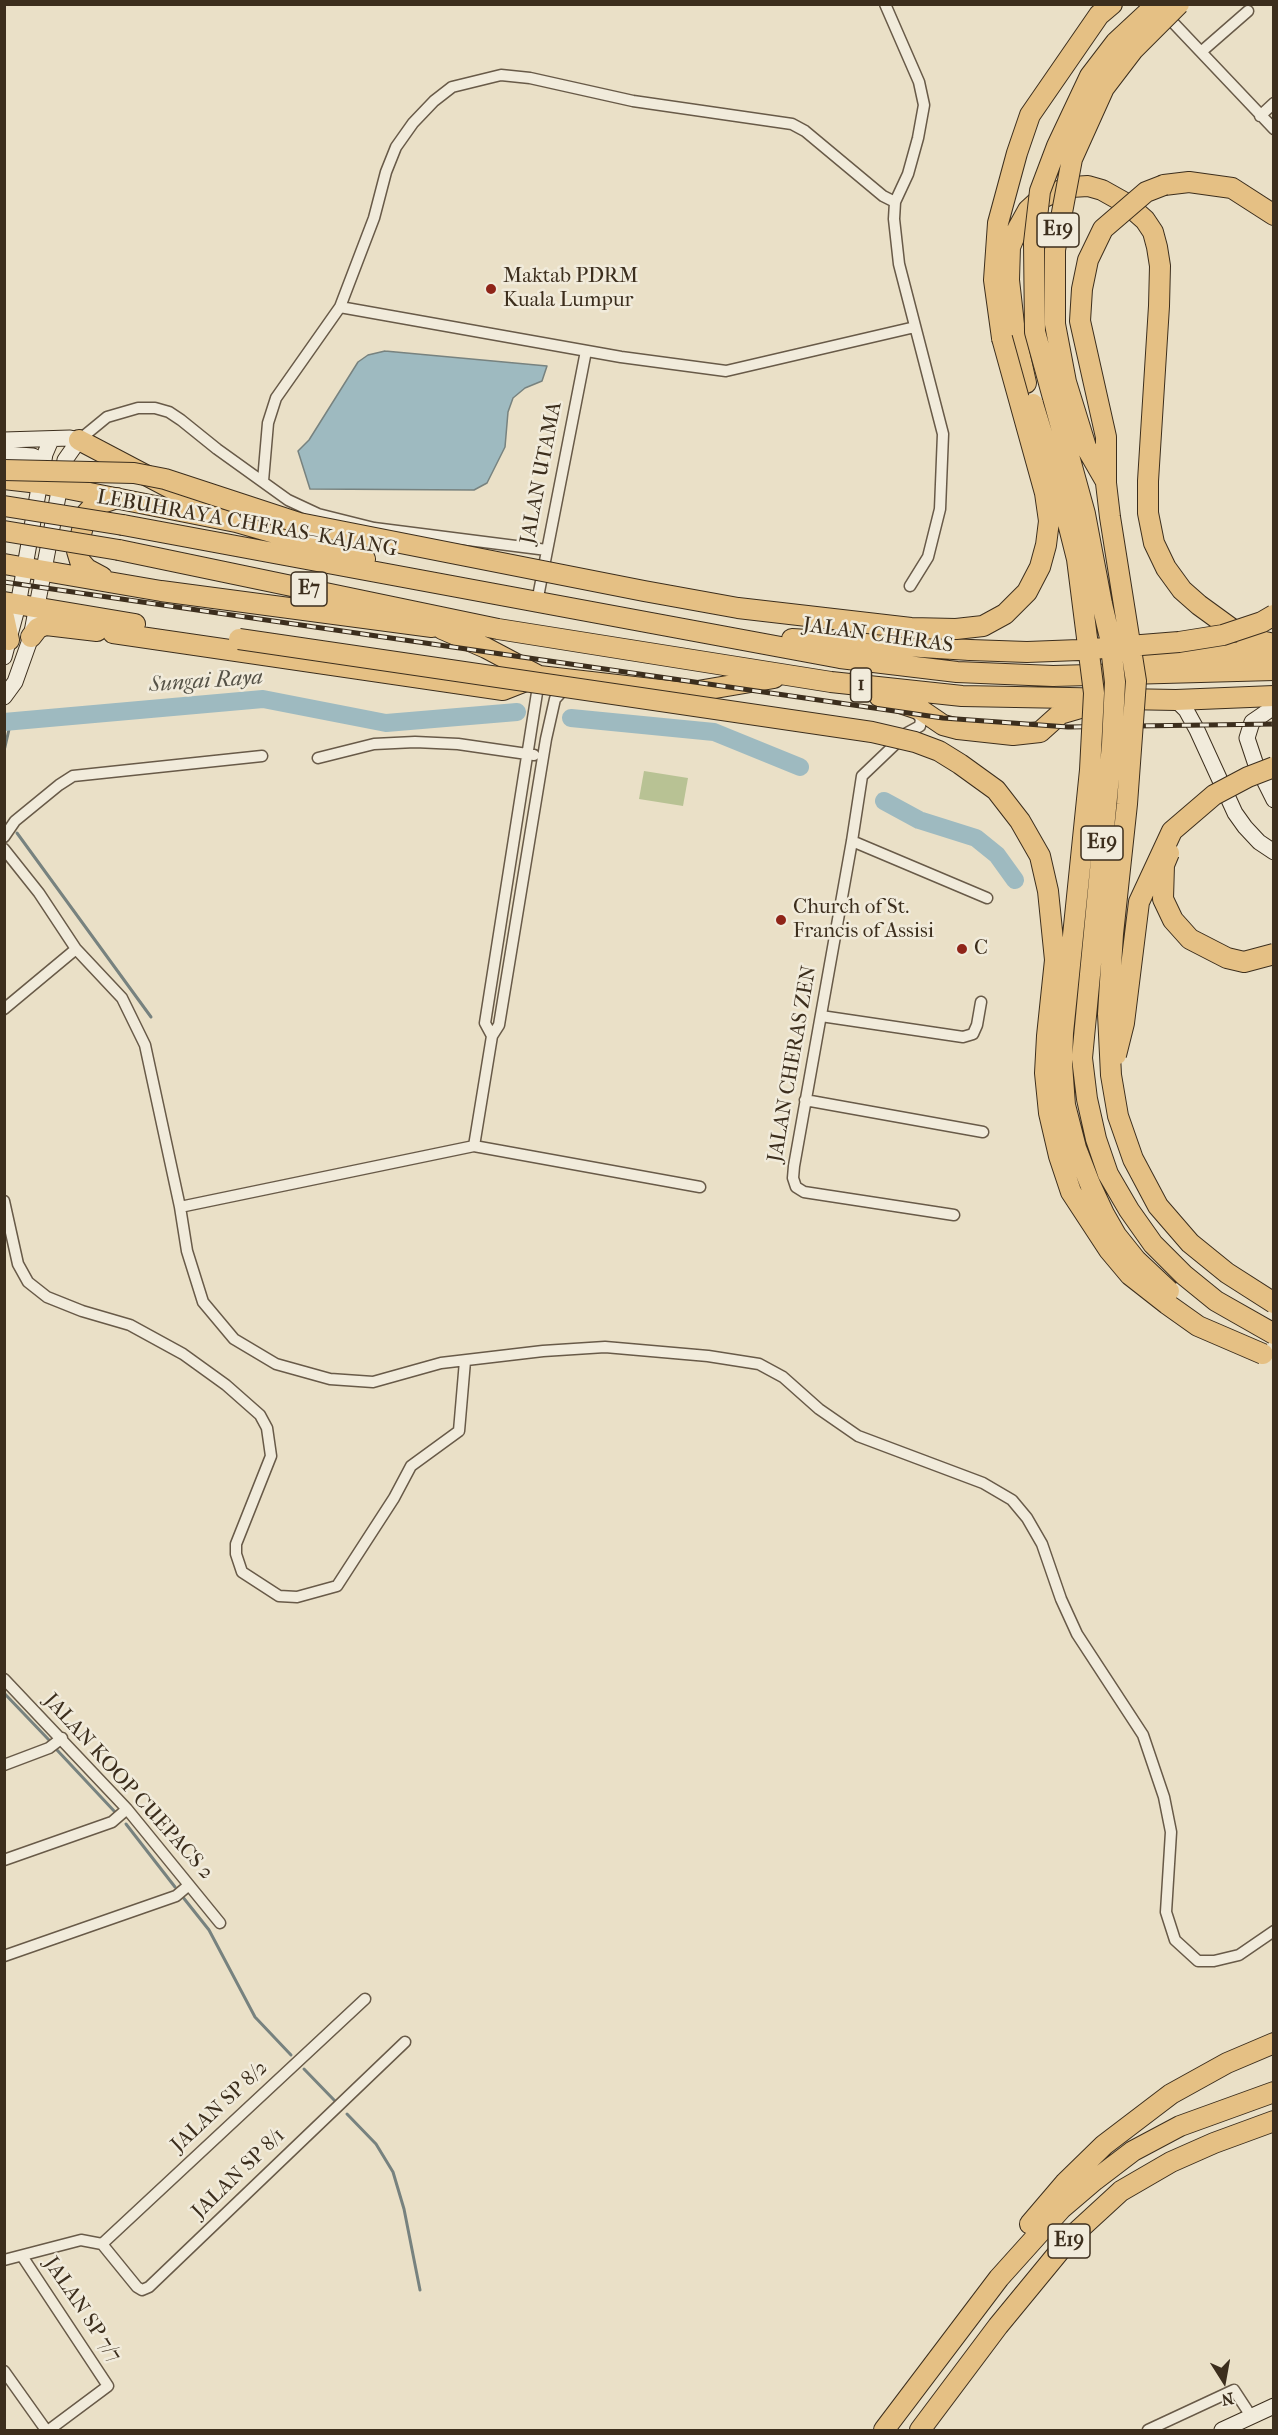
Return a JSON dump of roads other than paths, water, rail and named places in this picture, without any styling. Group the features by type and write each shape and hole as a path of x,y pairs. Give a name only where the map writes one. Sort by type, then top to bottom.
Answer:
{"highway":[{"path":"4,470 134,472 165,479 299,523 738,608 911,628 956,629 982,626 1005,614 1027,592 1040,567 1046,545 1048,521 1045,493 1002,338 994,280 998,223 1030,115 1099,15 1112,4"},
{"name":"E19","path":"1156,4 1116,42 1090,76 1057,146 1040,191 1034,243 1035,332 1085,514 1110,638 1115,682 1111,757 1082,1058 1087,1100 1096,1139 1108,1174 1129,1210 1153,1244 1184,1275 1216,1301 1274,1334"},
{"name":"E19","path":"1179,4 1132,50 1104,87 1072,159 1055,250 1055,324 1066,382 1086,447 1106,483 1136,681 1108,1014 1111,1075 1118,1116 1132,1158 1158,1206 1190,1243 1227,1273 1274,1303"},
{"path":"1106,483 1106,437 1080,321 1082,290 1088,260 1103,230 1146,192 1164,185 1189,182 1232,188 1274,215"},
{"path":"1268,1357 1199,1314 1136,1260 1116,1235 1089,1184 1076,1148 1065,1105 1062,1033 1090,770 1094,693 1077,559 1048,449 1026,383 1009,280 1010,247 1028,210 1040,199 1071,187 1088,186 1116,196 1145,220 1153,232 1160,266 1148,482 1148,513 1154,543 1166,568 1182,590 1232,629 1256,640 1274,644"},
{"path":"79,440 236,522"},
{"path":"4,479 39,483 236,522 480,592"},
{"path":"106,580 87,569 80,561 77,551 86,514 93,506 119,498"},
{"name":"LEBUHRAYA CHERAS–KAJANG","path":"4,506 123,525 480,592"},
{"name":"E7","path":"4,531 119,550 498,629"},
{"path":"4,564 45,569 162,591 442,629 498,629"},
{"name":"JALAN CHERAS","path":"480,592 840,658 957,672 1053,676 1274,670"},
{"path":"7,648 16,609 190,632 872,732 915,742 939,751 996,790 1020,822 1040,856 1048,891 1055,960 1046,1054 1049,1113 1059,1156 1071,1192 1103,1242 1130,1275 1198,1326 1268,1357"},
{"path":"738,638 833,640 970,650 1068,651 1179,642 1223,635 1262,622 1274,615"},
{"path":"31,637 46,625 503,690 539,676"},
{"path":"442,629 486,648 539,676 686,693 786,675"},
{"name":"1","path":"498,629 831,682 962,696 1176,700 1274,696"},
{"path":"113,633 190,632"},
{"path":"1053,676 1169,657 1274,650"},
{"path":"831,682 912,707 943,725 958,729 1013,735 1040,732 1060,714 1114,699"},
{"path":"1217,699 1249,706 1274,706"},
{"path":"1111,1075 1124,1023 1139,902 1172,831 1214,795 1274,767"},
{"path":"1274,776 1241,789 1214,805 1192,819 1175,837 1164,865 1163,899 1173,920 1190,939 1210,951 1244,962 1274,954"},
{"path":"999,2278 1012,2247 1065,2183 1104,2145 1171,2094 1227,2063 1274,2043"},
{"name":"E19","path":"884,2430 999,2278 1061,2209 1133,2151 1180,2126 1274,2092"},
{"name":"E19","path":"920,2430 998,2326 1072,2236 1121,2191 1171,2162 1274,2121"}],"street":[{"path":"885,4 919,82 924,105 908,174 895,202 894,219 899,264 943,434 940,509 928,557 910,586"},
{"path":"1156,4 1274,129"},
{"path":"1201,52 1248,11"},
{"path":"263,481 268,423 276,398 340,307 374,218 386,172 396,147 413,123 434,101 452,87 501,75 557,83 633,100 792,124 805,131 883,196 895,202"},
{"path":"1260,116 1274,103"},
{"path":"340,307 668,365 726,371 915,327"},
{"name":"JALAN UTAMA","path":"537,602 586,351"},
{"path":"16,609 45,569 65,460 79,440 107,417 138,408 155,408 170,412 288,500 318,514 374,528 547,550"},
{"path":"4,440 70,438 79,440"},
{"path":"4,697 15,682 31,637 16,609 43,463 51,440"},
{"path":"4,454 33,456 43,463"},
{"path":"492,1036 485,1023 502,902 539,676"},
{"path":"474,1146 492,1036 499,1025 543,756 555,699 575,679"},
{"path":"1176,700 1186,710 1197,730 1222,788 1240,820 1259,842 1274,852"},
{"path":"1274,706 1252,722 1247,738 1255,762 1274,800"},
{"path":"907,733 915,730 921,723 912,707"},
{"path":"907,733 932,725 958,729"},
{"name":"JALAN CHERAS ZEN","path":"907,733 862,776 794,1166 796,1187 804,1192 954,1215"},
{"path":"318,758 374,744 415,742 458,744 543,756"},
{"path":"4,837 15,821 73,776 262,756"},
{"path":"852,841 987,898"},
{"path":"4,849 39,893 76,949 122,998 145,1045 180,1207 187,1251 202,1302 234,1339 276,1364 330,1379 374,1382 441,1363 543,1351 605,1347 708,1356 759,1364 783,1377 819,1409 858,1436 983,1483 1012,1500 1027,1518 1042,1544 1061,1599 1077,1634 1143,1735 1155,1767 1171,1832 1166,1912 1176,1940 1198,1961 1214,1961 1239,1954 1274,1931"},
{"path":"4,1009 76,949"},
{"path":"821,1016 963,1037 973,1034 981,1002"},
{"path":"806,1100 983,1132"},
{"path":"180,1207 474,1146 700,1187"},
{"path":"4,1201 18,1264 28,1282 46,1297 82,1311 130,1325 183,1354 235,1392 260,1415 267,1428 271,1456 236,1544 236,1554 242,1572 279,1596 297,1597 337,1586 394,1498 411,1466 459,1431 465,1360"},
{"name":"JALAN KOOP CUEPACS 2","path":"4,1679 127,1809 220,1923"},
{"path":"4,1764 49,1748 62,1738"},
{"path":"4,1860 112,1822 127,1809"},
{"path":"4,1956 176,1896 189,1885"},
{"name":"JALAN SP 8/2","path":"102,2244 365,1999"},
{"name":"JALAN SP 8/1","path":"102,2244 137,2288 142,2290 149,2287 405,2042"},
{"path":"4,2260 81,2240 102,2244"},
{"name":"JALAN SP 7/7","path":"22,2256 108,2386 48,2430"},
{"path":"4,2372 48,2430"},
{"path":"1148,2430 1234,2390 1248,2423"},
{"path":"1248,2423 1274,2406"},
{"path":"1222,2430 1274,2417"}],"water":[{"path":"385,351 547,366 542,381 525,388 513,398 508,412 505,447 487,483 474,490 310,489 298,451 309,440 358,362 368,355"}],"waterway":[{"name":"Sungai Raya","path":"4,722 263,699 386,723 517,712"},
{"name":"Sungai Raya","path":"571,718 714,732 800,767"},
{"path":"4,751 11,721"},
{"name":"Sungai Raya","path":"884,801 919,820 976,838 997,855 1015,880"},
{"path":"17,833 151,1017"},
{"path":"4,1693 49,1740"},
{"path":"57,1750 115,1812"},
{"path":"126,1824 175,1887"},
{"path":"182,1896 209,1930 255,2017 291,2055"},
{"path":"304,2069 335,2101"},
{"path":"347,2114 376,2144 393,2172 404,2209 420,2290"}],"railway":[{"path":"4,582 943,718 1068,727 1274,724"}],"place":[{"name":"Maktab PDRM Kuala Lumpur","path":"491,289"},
{"name":"Church of St. Francis of Assisi","path":"781,920"},
{"name":"C","path":"962,949"}]}
